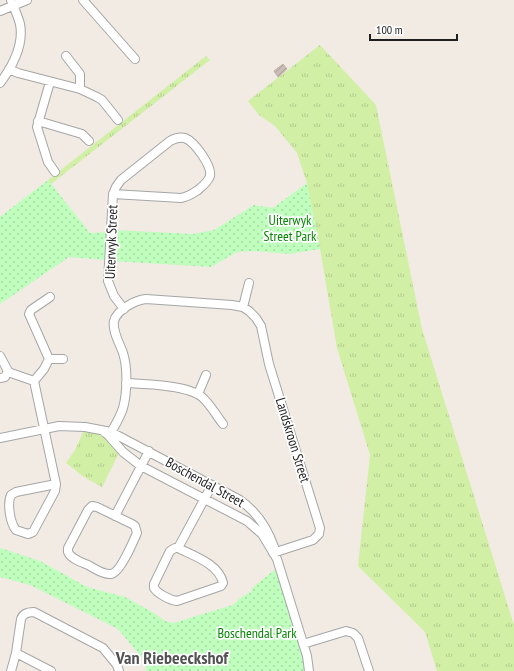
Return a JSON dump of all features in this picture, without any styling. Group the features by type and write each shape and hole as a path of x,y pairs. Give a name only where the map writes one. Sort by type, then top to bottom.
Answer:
{"street":[{"path":"0,11 12,3 27,0"},
{"path":"83,0 135,59"},
{"path":"0,83 18,51 20,23 12,3"},
{"path":"66,56 80,74 80,89"},
{"path":"9,69 18,73 80,89 102,100 118,120"},
{"path":"50,82 37,128 48,162 55,172"},
{"path":"38,121 82,134 89,141"},
{"name":"Uiterwyk Street","path":"113,194 181,198 187,196 207,182 210,175 210,169 207,162 192,143 186,139 176,138 170,141 121,180 116,187 113,194 108,281 114,296 124,309"},
{"path":"108,433 123,408 126,383 125,358 114,324 117,314 137,301 146,299 243,307 249,283"},
{"path":"49,359 29,314 31,310 50,297"},
{"name":"Landskroon Street","path":"243,307 253,314 261,326 269,364 320,528 319,534 313,540 275,554"},
{"path":"0,356 8,372 34,381"},
{"path":"49,359 62,359"},
{"path":"34,381 44,369 49,359"},
{"path":"0,378 5,377 8,372"},
{"path":"198,394 206,375"},
{"path":"34,381 56,484 55,491 33,532 28,534 16,530 12,522 9,502 11,495 16,492 56,484"},
{"path":"126,383 174,388 198,394 207,402 223,424"},
{"name":"Boschendal Street","path":"0,438 44,428 69,426 92,428 108,433 149,451 240,500 257,514 268,531 307,656 309,671"},
{"name":"Boschendal Street","path":"108,433 123,452 141,466 252,525 266,540 275,554"},
{"name":"Boschendal Street","path":"115,516 149,451"},
{"path":"178,548 215,568 222,578 222,586 177,601 155,591 153,587 170,551 178,548 212,485"},
{"path":"95,506 115,516 135,526 137,533 120,566 115,572 112,574 105,573 73,558 69,554 68,548 90,508 95,506"},
{"path":"11,671 16,653 22,616 26,613 34,612 103,648 117,665 119,671"},
{"path":"303,644 346,631 353,633 358,638 369,671"},
{"path":"16,653 50,671"}],"green space":[{"path":"320,45 376,105 422,329 514,625 514,671 437,671 425,632 358,566 370,455 337,348 307,183 297,153 275,126 259,115 248,101"},
{"path":"206,56 210,60 51,184 48,180"},
{"path":"48,180 90,233 108,232 106,260 69,257 0,304 0,217"},
{"name":"Uiterwyk Street Park","path":"307,183 320,249 289,254 255,251 237,252 211,267 112,261 114,230 193,234 214,230 254,205 273,208"},
{"path":"84,430 104,437 120,451 102,487 84,477 66,463 75,450"},
{"name":"Boschendal Park","path":"0,548 40,561 87,587 125,597 154,613 165,621 173,623 233,605 240,598 252,591 251,589 273,571 277,570 304,658 306,671 145,671 147,664 118,629 30,585 0,577"}],"building":[{"path":"283,64 287,69 278,77 274,71"}],"district":[{"name":"Van Riebeeckshof","path":"172,657"}]}
